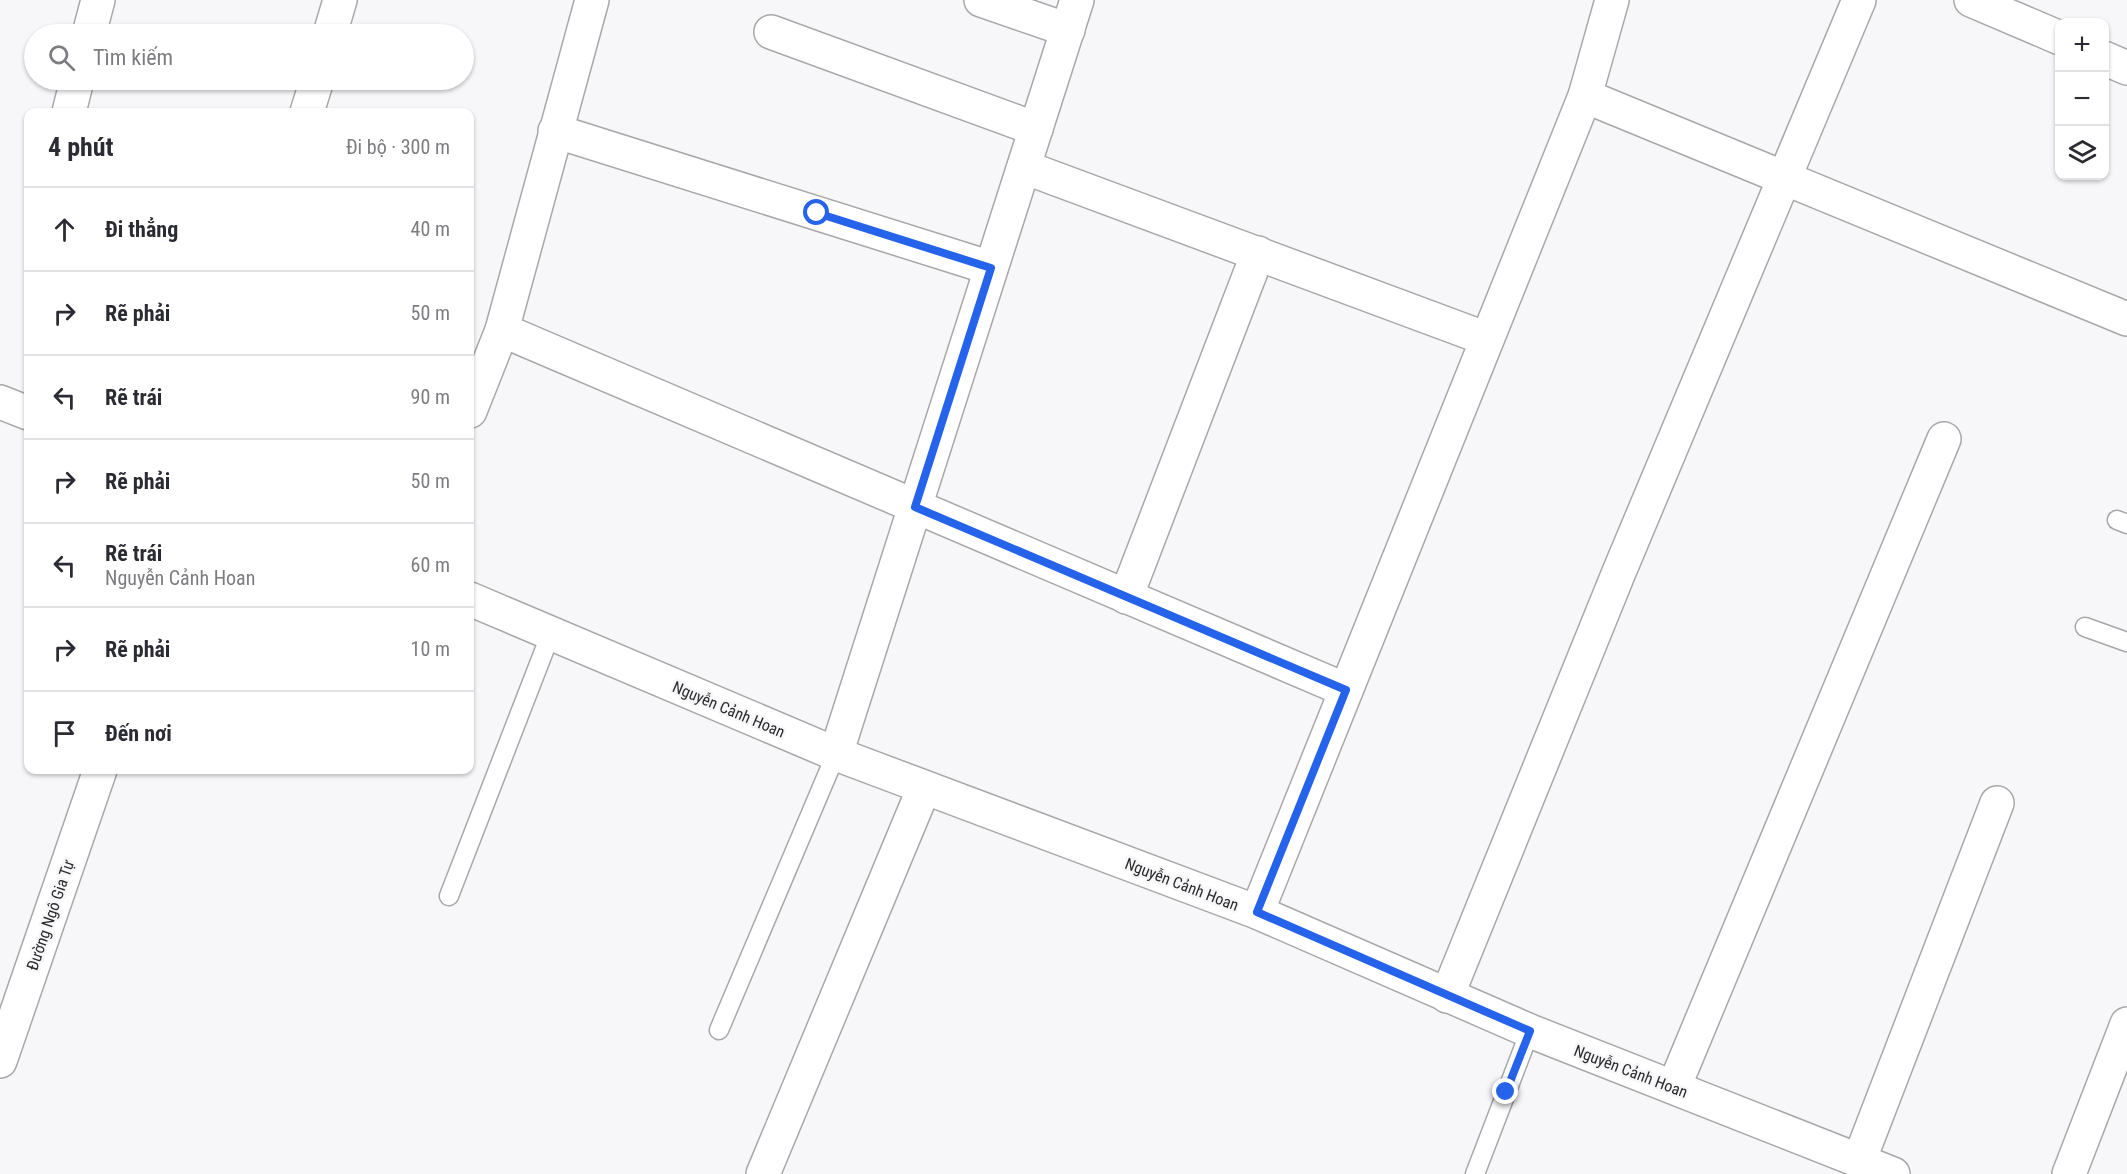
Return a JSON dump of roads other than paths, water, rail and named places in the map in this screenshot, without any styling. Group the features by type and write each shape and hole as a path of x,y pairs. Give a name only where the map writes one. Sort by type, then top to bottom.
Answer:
{"street":[{"path":"92,24 98,0"},
{"path":"333,24 340,0"},
{"path":"474,401 502,330 592,0"},
{"path":"981,0 1068,30"},
{"path":"836,754 1077,0"},
{"path":"1257,912 1585,96 1611,0"},
{"path":"1447,996 1623,561 1859,0"},
{"path":"1971,0 2055,36"},
{"path":"771,32 1036,129"},
{"path":"2109,60 2127,68"},
{"path":"70,108 74,90"},
{"path":"308,108 314,90"},
{"path":"1585,96 2127,319"},
{"path":"555,131 991,268"},
{"path":"1024,167 1487,339"},
{"path":"1126,597 1258,254"},
{"path":"502,330 1346,690"},
{"path":"0,402 24,411"},
{"path":"1674,1087 1944,439"},
{"name":"Nguyễn Cảnh Hoan","path":"474,601 836,754 1257,912 1530,1031 1893,1174"},
{"name":"Đường Ngô Gia Tự","path":"0,1061 99,774"},
{"path":"763,1174 924,788"},
{"path":"1859,1161 1997,803"},
{"path":"2069,1174 2127,1024"}],"lane":[{"path":"2085,627 2127,642"},
{"path":"449,896 551,633"},
{"path":"719,1030 836,754"},
{"path":"1475,1174 1530,1031"}]}
